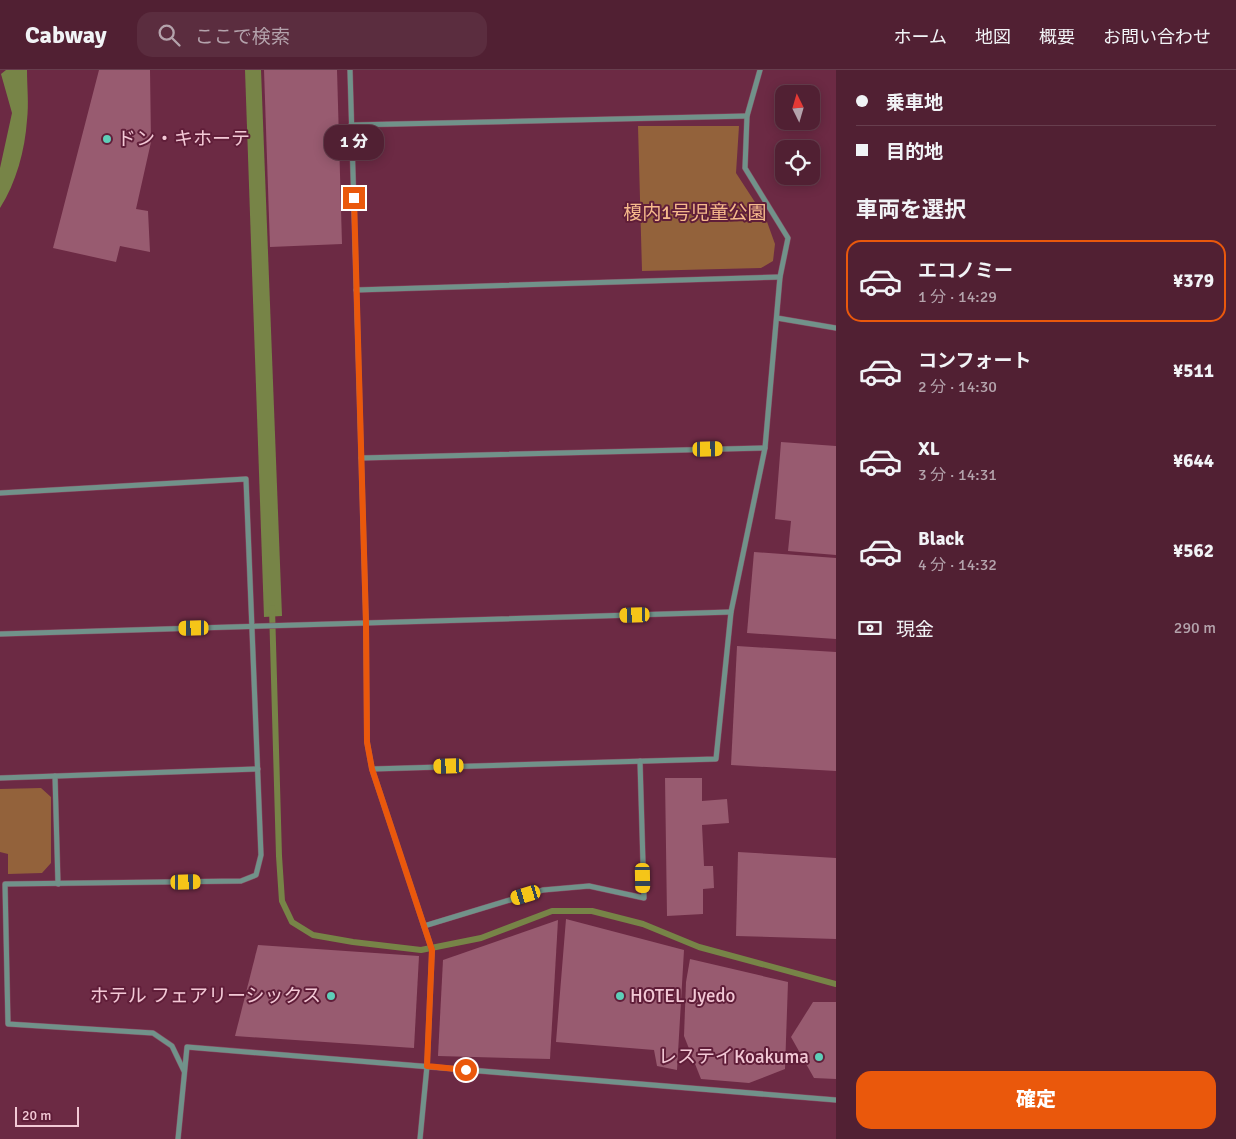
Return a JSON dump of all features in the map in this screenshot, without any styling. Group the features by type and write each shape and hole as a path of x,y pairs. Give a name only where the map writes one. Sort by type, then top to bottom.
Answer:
{"street":[{"path":"350,70 366,623 367,742 372,769 432,950 427,1066 420,1139"},
{"path":"372,769 716,759 731,612 766,448 780,277 788,238 745,168 747,116 760,70"},
{"path":"351,124 747,116"},
{"path":"356,290 780,277"},
{"path":"777,318 836,328"},
{"path":"361,458 766,448"},
{"path":"0,494 246,479 261,855 256,875 241,881 5,884 8,1024 153,1033 172,1046 184,1071"},
{"path":"0,634 731,612"},
{"path":"424,926 543,890 589,886 644,898 640,761"},
{"path":"0,778 258,769"},
{"path":"55,776 58,884"},
{"path":"178,1139 186,1047 836,1100"}],"green space":[{"name":"榎内1号児童公園","path":"638,126 739,126 736,173 766,219 775,244 773,261 761,268 642,271"},
{"path":"41,788 51,797 51,863 42,873 8,874 8,854 0,852 0,789"}],"shaded area":[{"path":"6,70 27,70 28,108 26,131 19,166 11,188 0,208 0,168 12,113 1,74"},
{"path":"245,70 261,70 282,616 264,617"}],"building":[{"name":"ドン・キホーテ","path":"99,70 150,70 151,142 136,209 148,211 150,252 120,246 116,262 53,248"},
{"path":"264,70 337,70 342,244 270,247"},
{"path":"781,442 836,446 836,555 788,551 791,521 775,519"},
{"path":"754,552 836,558 836,639 747,633"},
{"path":"737,646 836,652 836,771 731,765"},
{"path":"665,778 702,778 702,801 727,799 729,823 702,825 704,866 713,866 714,888 703,889 703,914 667,916"},
{"path":"738,852 836,858 836,939 736,936"},
{"name":"HOTEL Jyedo","path":"566,919 684,950 677,1070 657,1066 654,1050 556,1042"},
{"path":"558,920 550,1059 438,1056 443,960"},
{"name":"ホテル フェアリーシックス","path":"258,945 419,956 414,1048 235,1036"},
{"path":"690,959 788,982 785,1069 749,1083 701,1079 684,1036 686,982"},
{"name":"レステイKoakuma","path":"813,1002 836,1002 836,1079 814,1078 791,1037"}],"waterway":[{"path":"272,608 279,856 282,901 292,922 313,935 421,950 481,938 552,911 592,911 643,924 699,947 836,984"}],"place":[{"name":"ドン・キホーテ","path":"107,139"},
{"name":"ホテル フェアリーシックス","path":"331,996"},
{"name":"HOTEL Jyedo","path":"620,996"},
{"name":"レステイKoakuma","path":"819,1057"}],"route":[{"path":"354,198 366,623 367,742 372,769 432,950 427,1066 466,1070"}]}
